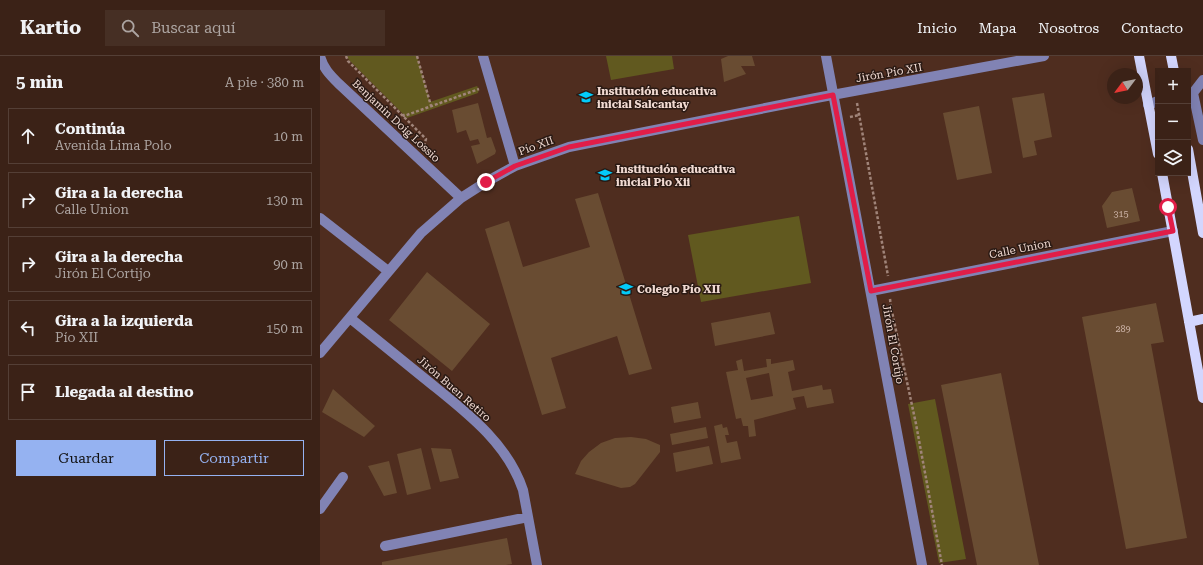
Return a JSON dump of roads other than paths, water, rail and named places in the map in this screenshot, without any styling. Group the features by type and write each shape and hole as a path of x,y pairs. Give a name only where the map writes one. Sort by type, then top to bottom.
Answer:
{"main road":[{"path":"1139,56 1155,140"},
{"path":"1171,56 1173,68"},
{"path":"1191,167 1203,233"},
{"path":"1163,176 1203,398"},
{"path":"1189,322 1203,319"}],"street":[{"name":"Benjamin Doig Lossio","path":"320,56 328,74 462,198"},
{"path":"482,56 515,166"},
{"name":"Jirón El Cortijo","path":"826,56 922,565"},
{"name":"Jirón Pío XII","path":"833,95 1044,56"},
{"path":"1191,92 1203,80"},
{"name":"Pío XII","path":"320,353 421,233 462,198 486,182 515,166 569,147 833,95"},
{"path":"1191,97 1203,140"},
{"path":"1148,105 1155,102"},
{"path":"320,218 388,271"},
{"name":"Calle Union","path":"871,291 1173,231"},
{"name":"Jirón Buen Retiro","path":"350,318 474,419 504,452 519,478 523,490 537,565"},
{"path":"320,509 343,477"},
{"path":"385,546 528,517"}],"place":[{"name":"Institución educativa inicial Salcantay","path":"586,97"},
{"name":"Institución educativa inicial Pio Xii","path":"605,175"},
{"name":"Colegio Pío XII","path":"626,289"}]}
